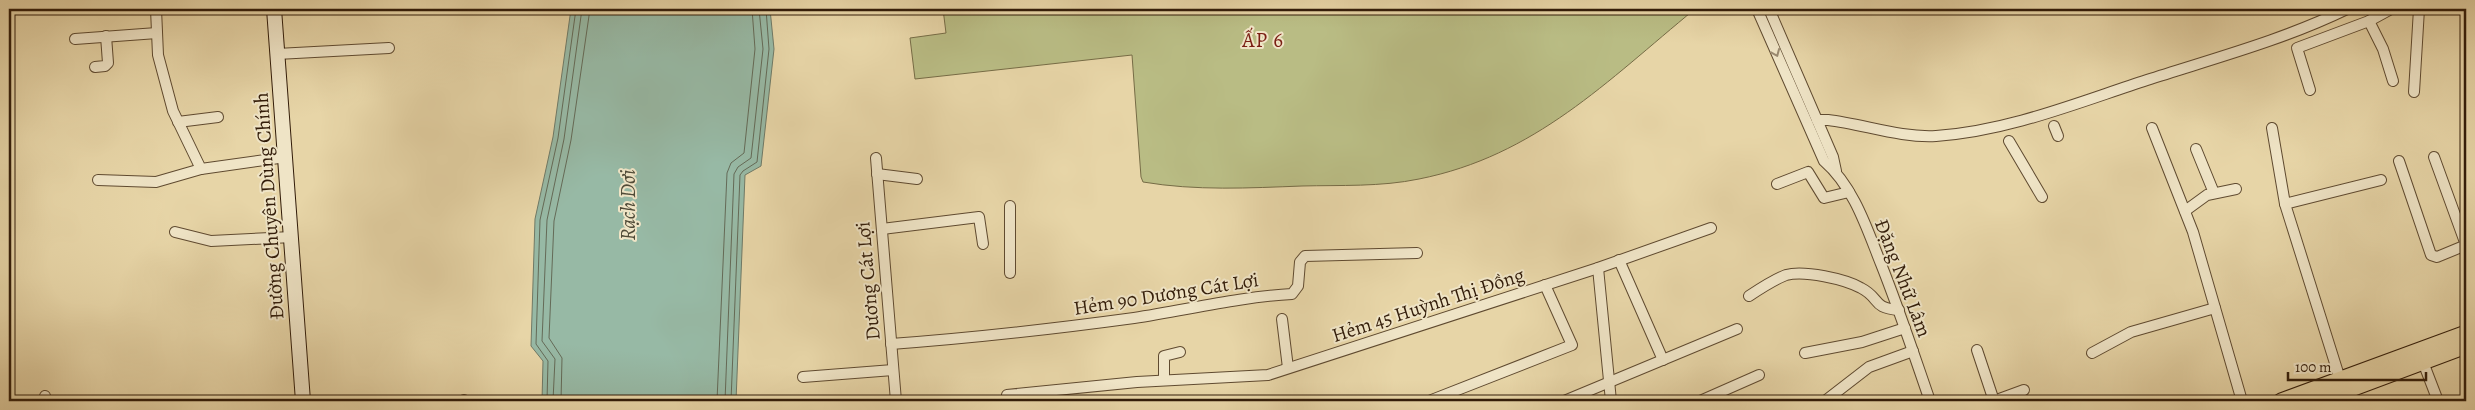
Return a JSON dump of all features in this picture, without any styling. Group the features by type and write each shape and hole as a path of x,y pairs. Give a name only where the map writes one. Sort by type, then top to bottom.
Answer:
{"main road":[{"path":"2327,400 2396,365 2466,333"},
{"path":"2281,401 2340,380 2396,365 2423,362 2466,346"}],"street":[{"path":"156,9 161,65 178,122 189,140 201,169"},
{"name":"Đường Chuyên Dùng Chính","path":"274,9 292,238 302,401"},
{"name":"Đặng Nhữ Lâm","path":"1757,9 1824,162 1836,171"},
{"name":"Đặng Nhữ Lâm","path":"1769,9 1833,157 1836,171 1849,192 1871,237 1899,310 1930,401"},
{"path":"1817,120 1837,121 1904,133 1934,136 1988,129 2055,111 2277,38 2347,9"},
{"path":"2310,90 2297,48 2369,21 2391,9"},
{"path":"2414,92 2419,9"},
{"path":"2369,21 2383,49 2393,81"},
{"path":"75,39 157,33"},
{"path":"95,67 105,66 108,63 106,36"},
{"path":"278,54 389,48"},
{"path":"178,122 218,117"},
{"path":"2152,128 2193,232 2242,401"},
{"path":"2272,128 2285,204 2340,380"},
{"path":"2011,146 2042,196"},
{"path":"2196,149 2214,193"},
{"path":"98,180 156,182 201,169 286,157"},
{"path":"2399,161 2431,255 2437,256 2466,245 2434,157"},
{"name":"Dương Cát Lợi","path":"876,158 896,401"},
{"path":"1777,184 1808,172 1824,198 1849,192"},
{"path":"877,174 917,178"},
{"path":"2285,204 2381,180"},
{"path":"2184,211 2207,195 2236,189"},
{"path":"1010,206 1010,272"},
{"path":"882,229 979,217 983,244"},
{"name":"Hẻm 45 Huỳnh Thị Đồng","path":"1007,395 1164,380 1268,375 1598,268 1711,228"},
{"path":"175,232 211,241 292,238"},
{"name":"Hẻm 90 Dương Cát Lợi","path":"891,344 1045,330 1136,317 1254,296 1292,294 1298,286 1300,262 1305,256 1417,253"},
{"path":"1620,260 1663,360"},
{"path":"1598,268 1611,401"},
{"path":"1749,296 1786,276 1835,278 1863,288 1881,308 1899,310"},
{"path":"1429,401 1572,345 1545,285"},
{"path":"2092,353 2131,332 2215,308"},
{"path":"1282,319 1288,368"},
{"path":"1805,353 1862,342 1905,328"},
{"path":"1564,401 1738,330"},
{"path":"1977,350 1994,401 2024,390"},
{"path":"1825,401 1870,367 1913,351"},
{"path":"1164,380 1164,356 1180,352"},
{"path":"2423,362 2438,401"},
{"path":"803,377 893,370"},
{"path":"1700,401 1760,375"}],"green space":[{"path":"943,9 1695,9 1631,63 1568,112 1534,134 1499,153 1461,168 1405,182 1360,185 1222,188 1183,187 1143,182 1141,177 1132,55 915,79 910,38 946,33"}],"water":[{"name":"Rạch Dơi","path":"571,9 770,9 774,49 761,166 745,175 736,401 542,401 543,361 531,346 535,219 553,137"}],"district":[{"name":"ẤP 6","path":"1263,40"}]}
